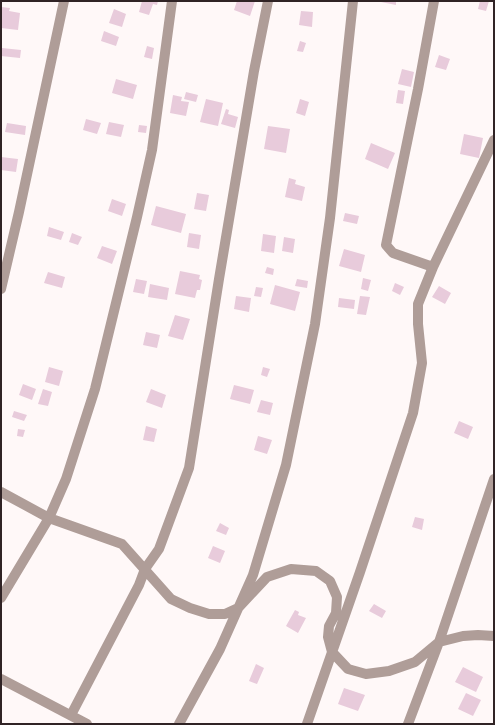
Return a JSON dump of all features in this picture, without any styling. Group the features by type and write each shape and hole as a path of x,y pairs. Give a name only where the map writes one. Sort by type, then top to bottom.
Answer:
{"street":[{"path":"1,289 64,1"},
{"path":"1,598 49,518 66,479 95,389 152,150 172,1"},
{"path":"71,716 139,585 145,569 158,549 189,468 248,101 268,1"},
{"path":"179,724 220,649 253,575 286,465 315,324 330,218 353,1"},
{"path":"433,267 394,253 386,245 418,89 434,1"},
{"path":"308,724 413,413 422,363 418,324 418,304 433,267 494,140"},
{"path":"408,724 494,479"},
{"path":"1,492 49,518 122,544 171,599 190,608 209,614 225,614 238,608 267,577 291,569 316,571 330,581 337,597 336,613 329,626 328,637 332,652 348,669 366,674 389,671 415,662 438,642 478,634 494,636"},
{"path":"1,679 86,724"}],"building":[{"path":"142,1 158,1 157,5 153,4 149,15 139,12"},
{"path":"237,1 255,1 250,16 234,10"},
{"path":"376,1 396,1 396,5"},
{"path":"480,1 489,1 486,11 478,9"},
{"path":"1,7 10,8 9,11 20,13 18,30 1,28"},
{"path":"114,9 126,14 122,27 109,23"},
{"path":"301,11 313,12 312,27 299,25"},
{"path":"104,31 119,37 116,46 101,41"},
{"path":"300,41 306,43 303,52 297,51"},
{"path":"147,46 154,48 152,59 144,57"},
{"path":"2,48 21,50 20,58 1,56"},
{"path":"439,55 450,59 446,70 435,67"},
{"path":"402,69 414,72 411,87 398,84"},
{"path":"116,79 137,85 133,99 112,93"},
{"path":"398,90 405,91 403,104 396,103"},
{"path":"186,92 198,95 196,102 184,99"},
{"path":"173,95 182,97 181,101 189,102 186,116 170,113"},
{"path":"206,99 223,103 218,126 200,122"},
{"path":"300,99 309,102 305,116 296,113"},
{"path":"226,109 229,110 228,114 238,117 235,128 221,124"},
{"path":"86,119 101,123 97,134 83,130"},
{"path":"109,122 124,125 121,137 106,134"},
{"path":"7,123 26,126 25,135 5,132"},
{"path":"139,125 147,126 146,133 138,132"},
{"path":"268,126 290,129 286,153 264,149"},
{"path":"464,134 483,138 479,158 460,154"},
{"path":"371,143 395,153 388,169 365,159"},
{"path":"1,157 18,159 16,172 1,170"},
{"path":"289,178 296,180 295,184 305,187 302,201 285,197"},
{"path":"197,193 209,195 206,211 194,209"},
{"path":"112,199 126,204 122,216 108,211"},
{"path":"156,206 186,214 181,233 151,225"},
{"path":"345,213 359,216 357,224 343,221"},
{"path":"49,227 64,232 61,240 47,236"},
{"path":"72,233 82,237 78,245 69,242"},
{"path":"189,233 201,235 199,249 187,247"},
{"path":"263,234 276,236 274,253 261,251"},
{"path":"284,237 295,239 293,253 282,251"},
{"path":"102,246 117,251 112,264 97,258"},
{"path":"344,249 365,255 361,272 339,266"},
{"path":"267,267 274,269 273,275 265,273"},
{"path":"180,271 200,275 199,279 202,280 200,290 197,290 195,298 175,294"},
{"path":"48,272 65,277 62,288 44,283"},
{"path":"363,278 371,280 368,291 361,289"},
{"path":"136,279 147,281 144,294 133,292"},
{"path":"297,279 308,281 307,288 295,286"},
{"path":"395,283 404,287 400,295 392,291"},
{"path":"150,284 169,288 167,300 148,297"},
{"path":"275,285 300,292 295,311 270,304"},
{"path":"439,286 451,293 445,304 432,297"},
{"path":"256,287 263,288 261,297 254,296"},
{"path":"236,296 251,298 249,312 234,309"},
{"path":"360,296 370,297 366,315 357,314"},
{"path":"339,298 355,300 354,309 338,307"},
{"path":"175,315 190,319 183,340 168,336"},
{"path":"146,332 160,335 157,348 143,345"},
{"path":"49,367 63,371 59,386 45,382"},
{"path":"263,367 270,369 267,377 261,375"},
{"path":"23,384 36,389 32,400 19,395"},
{"path":"234,385 254,390 250,404 230,399"},
{"path":"43,389 52,392 48,406 38,404"},
{"path":"151,389 166,395 162,408 146,402"},
{"path":"261,400 273,403 270,415 257,412"},
{"path":"14,411 27,415 24,421 12,417"},
{"path":"459,421 473,427 468,439 454,433"},
{"path":"146,426 157,429 154,442 143,440"},
{"path":"18,429 25,430 23,437 17,436"},
{"path":"258,436 272,440 267,454 254,450"},
{"path":"415,517 424,519 422,530 412,527"},
{"path":"220,523 229,528 226,535 216,531"},
{"path":"213,546 225,551 220,563 208,558"},
{"path":"374,604 386,611 382,618 369,611"},
{"path":"295,610 299,612 298,615 306,618 298,633 286,626"},
{"path":"256,664 264,668 257,684 249,681"},
{"path":"463,667 483,677 476,692 455,682"},
{"path":"344,688 365,695 358,711 338,704"},
{"path":"466,693 481,700 473,716 458,709"}]}
